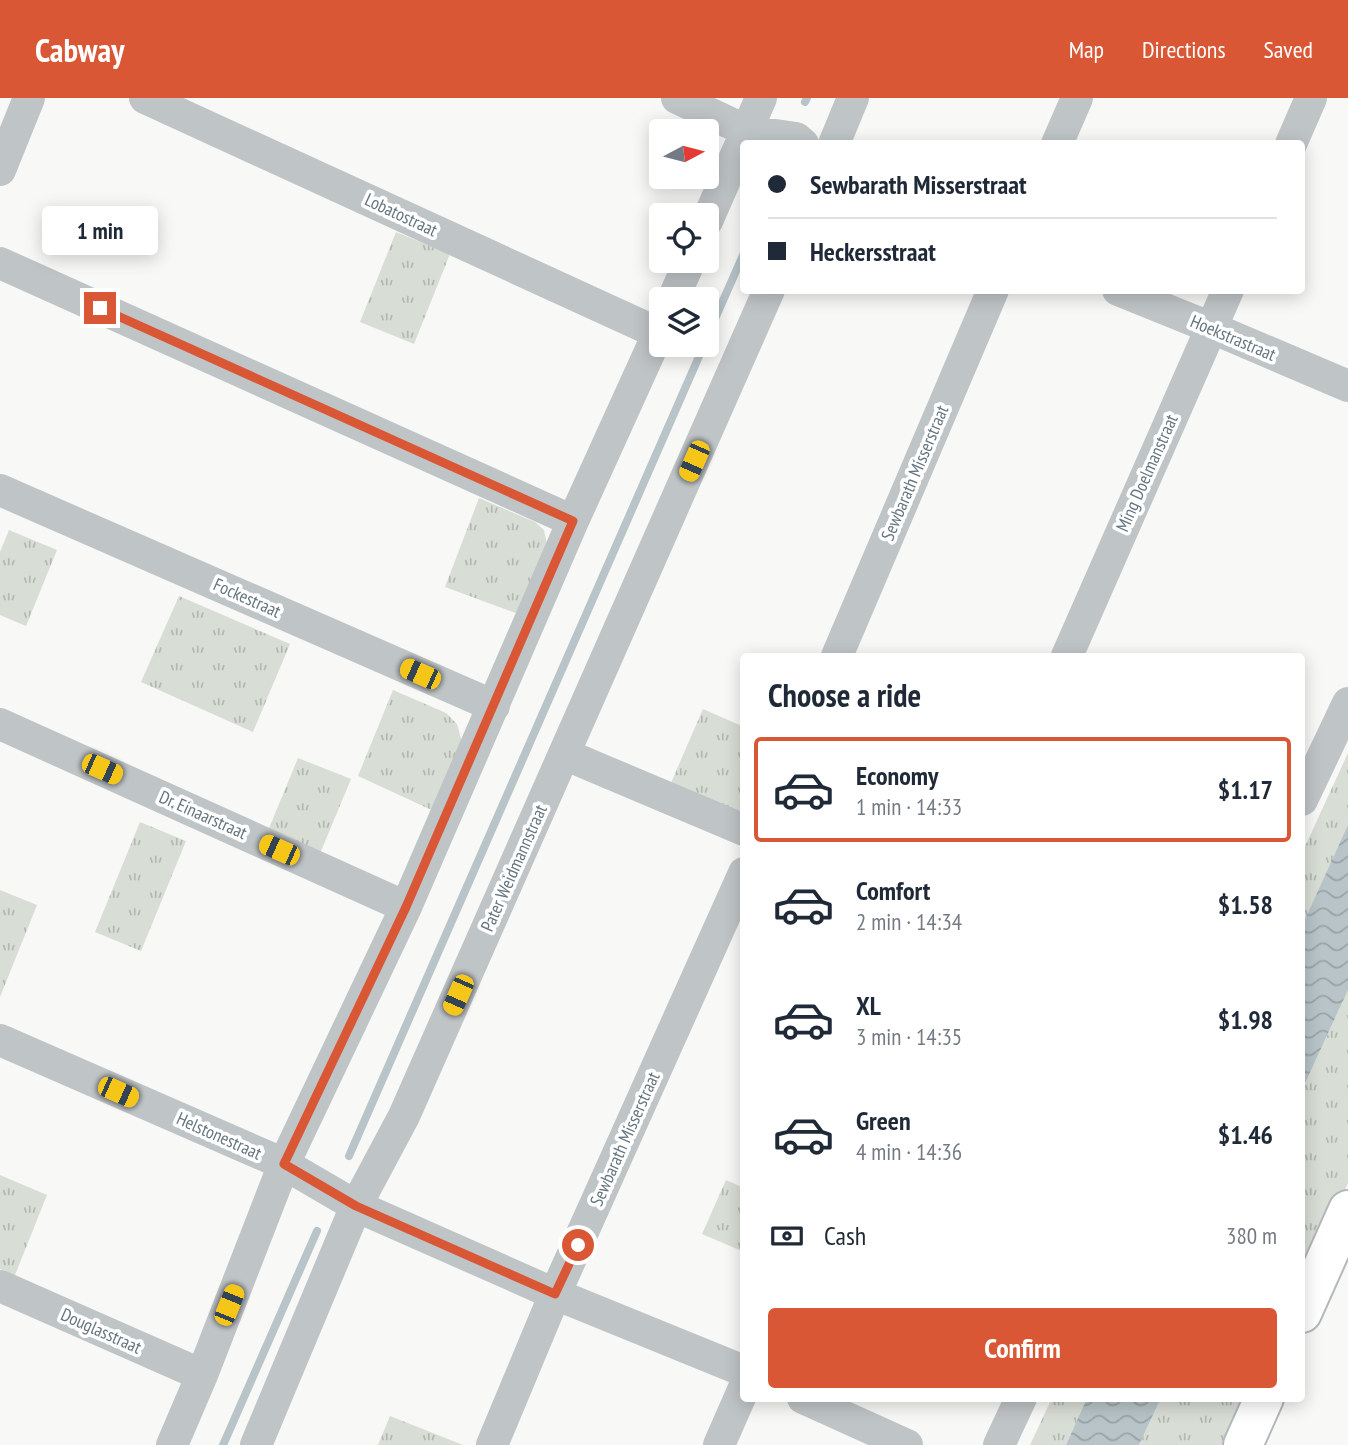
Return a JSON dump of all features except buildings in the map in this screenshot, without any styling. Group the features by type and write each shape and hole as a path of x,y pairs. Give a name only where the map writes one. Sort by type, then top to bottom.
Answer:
{"street":[{"path":"0,170 29,98"},
{"name":"Lobatostraat","path":"145,98 649,324"},
{"path":"677,98 747,131 798,140"},
{"path":"743,140 761,98"},
{"path":"836,140 853,98"},
{"path":"1060,140 1077,98"},
{"path":"1293,140 1311,98"},
{"path":"715,203 740,147"},
{"path":"0,263 573,521"},
{"name":"Pater Weidmannstraat","path":"256,1445 356,1206 404,1116 767,294"},
{"name":"Sewbarath Misserstraat","path":"838,653 991,294"},
{"name":"Hoekstrastraat","path":"1128,294 1348,386"},
{"name":"Ming Doelmanstraat","path":"1068,653 1226,294"},
{"path":"172,1445 284,1164 406,907 573,521 649,353"},
{"name":"Fockestraat","path":"0,491 494,706"},
{"path":"1305,794 1348,703"},
{"name":"Dr. Einaarstraat","path":"0,724 406,907"},
{"path":"564,754 740,828"},
{"name":"Sewbarath Misserstraat","path":"492,1445 555,1294 740,882"},
{"name":"Helstonestraat","path":"0,1040 284,1164 356,1206 555,1294 740,1369"},
{"path":"1305,1306 1348,1210"},
{"name":"Douglasstraat","path":"0,1286 202,1375"},
{"path":"719,1445 740,1397"},
{"path":"812,1402 907,1445"},
{"path":"999,1445 1019,1402"},
{"path":"1243,1445 1262,1402"}],"green space":[{"path":"396,232 450,254 414,344 360,322"},
{"path":"479,498 535,522 544,530 547,545 521,615 445,587"},
{"path":"9,530 57,550 26,626 0,615 0,552"},
{"path":"179,596 290,644 253,732 141,682"},
{"path":"393,690 446,713 457,724 462,742 436,812 358,776"},
{"path":"703,709 740,725 740,816 670,785"},
{"path":"1348,753 1348,826 1305,920 1305,846"},
{"path":"298,758 351,779 319,856 267,833"},
{"path":"140,822 186,841 141,951 95,932"},
{"path":"0,890 37,905 0,997"},
{"path":"1348,990 1348,1183 1305,1279 1305,1083"},
{"path":"0,1175 47,1195 15,1275 0,1269"},
{"path":"726,1180 740,1186 740,1250 702,1234"},
{"path":"1050,1402 1085,1402 1066,1445 1030,1445"},
{"path":"1159,1402 1249,1402 1230,1445 1139,1445"},
{"path":"390,1416 463,1445 378,1445"}],"water":[{"path":"1348,825 1348,990 1305,1083 1305,919"},
{"path":"1085,1402 1159,1402 1139,1445 1066,1445"}],"waterway":[{"path":"805,102 807,98"},
{"path":"719,310 740,262"},
{"path":"349,1156 699,357"},
{"path":"223,1445 317,1231"}],"route":[{"path":"100,308 573,521 406,907 284,1164 356,1206 555,1294 578,1245"}]}
